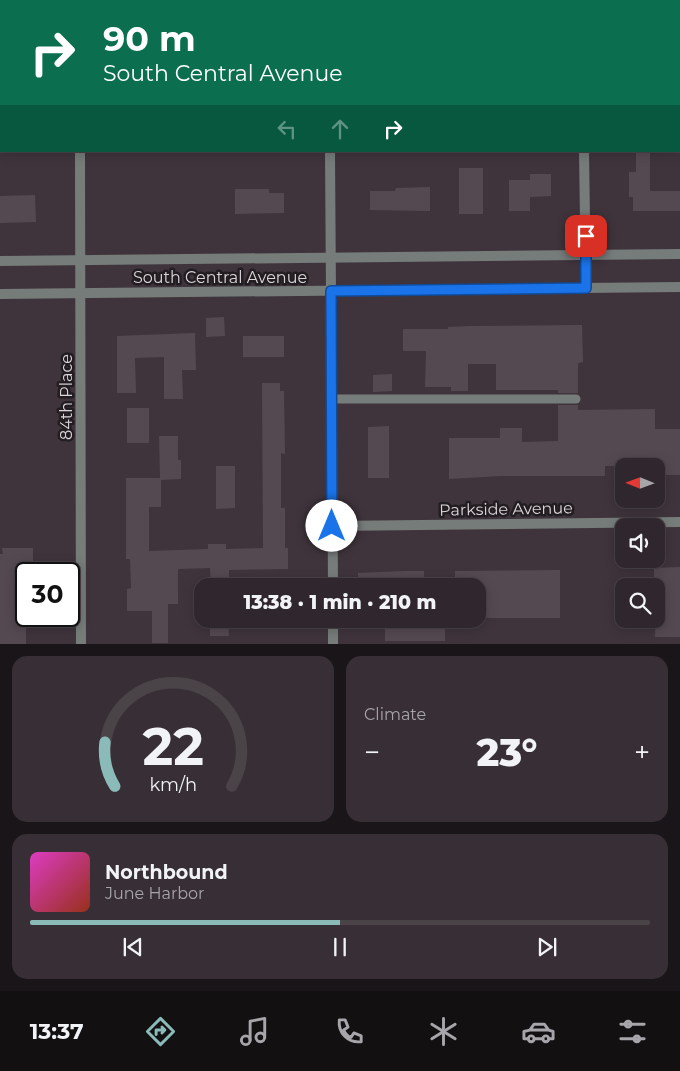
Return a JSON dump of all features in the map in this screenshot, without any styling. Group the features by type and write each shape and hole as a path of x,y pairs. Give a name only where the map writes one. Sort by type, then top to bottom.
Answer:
{"street":[{"name":"84th Place","path":"80,152 81,644"},
{"path":"330,152 332,578"},
{"path":"584,152 586,288"},
{"name":"South Central Avenue","path":"0,261 680,254"},
{"name":"South Central Avenue","path":"0,294 680,287"},
{"name":"Parkside Avenue","path":"332,526 680,522"},
{"path":"333,628 333,644"}],"lane":[{"path":"331,400 576,399"}],"building":[{"path":"636,152 650,152 650,191 680,191 680,211 633,211 633,197 629,197 629,172 636,172"},
{"path":"459,168 483,168 483,214 459,214"},
{"path":"530,174 551,174 551,196 530,197 530,211 509,211 509,180 530,180"},
{"path":"430,187 430,211 370,210 370,191 395,191 396,188"},
{"path":"235,189 269,189 269,193 284,193 284,213 235,214"},
{"path":"35,195 36,222 0,223 0,196"},
{"path":"224,317 225,336 206,337 206,318"},
{"path":"582,325 583,362 578,363 578,393 558,393 558,390 496,390 496,364 468,364 468,391 451,391 451,387 425,387 426,351 403,351 403,329 448,329 448,327 470,326"},
{"path":"195,333 196,370 182,370 183,399 164,399 164,357 135,358 136,393 117,393 117,336"},
{"path":"243,336 284,336 284,357 243,357"},
{"path":"392,374 392,391 373,392 373,375"},
{"path":"262,383 280,383 280,391 284,391 285,454 281,453 281,508 285,508 285,548 288,548 288,569 229,570 229,578 211,578 210,568 178,569 178,604 168,604 168,643 152,643 152,611 127,611 127,589 131,588 130,559 126,559 126,478 160,478 159,436 178,436 178,460 181,460 181,479 161,480 161,507 149,507 149,551 208,549 208,544 226,544 226,549 263,548"},
{"path":"558,405 578,405 578,410 655,409 655,429 680,429 680,475 665,475 665,458 615,458 615,466 605,466 605,476 501,476 449,479 449,438 500,438 500,428 522,428 522,442 558,441"},
{"path":"127,408 149,408 149,443 127,443"},
{"path":"389,426 389,478 368,478 368,427"},
{"path":"216,466 235,466 235,508 216,509"},
{"path":"2,548 33,548 33,562 15,562 15,627 26,627 26,644 0,644 0,554 3,554"},
{"path":"680,567 680,637 655,637 655,628 665,628 665,578 654,578 654,568"},
{"path":"560,570 560,618 486,618 486,578 455,578 455,571"},
{"path":"424,571 424,578 358,578 358,573"},
{"path":"210,628 229,628 229,636 210,636"},
{"path":"385,628 445,628 445,641 385,641"}],"route":[{"path":"332,526 331,291 586,288 586,236"}]}
